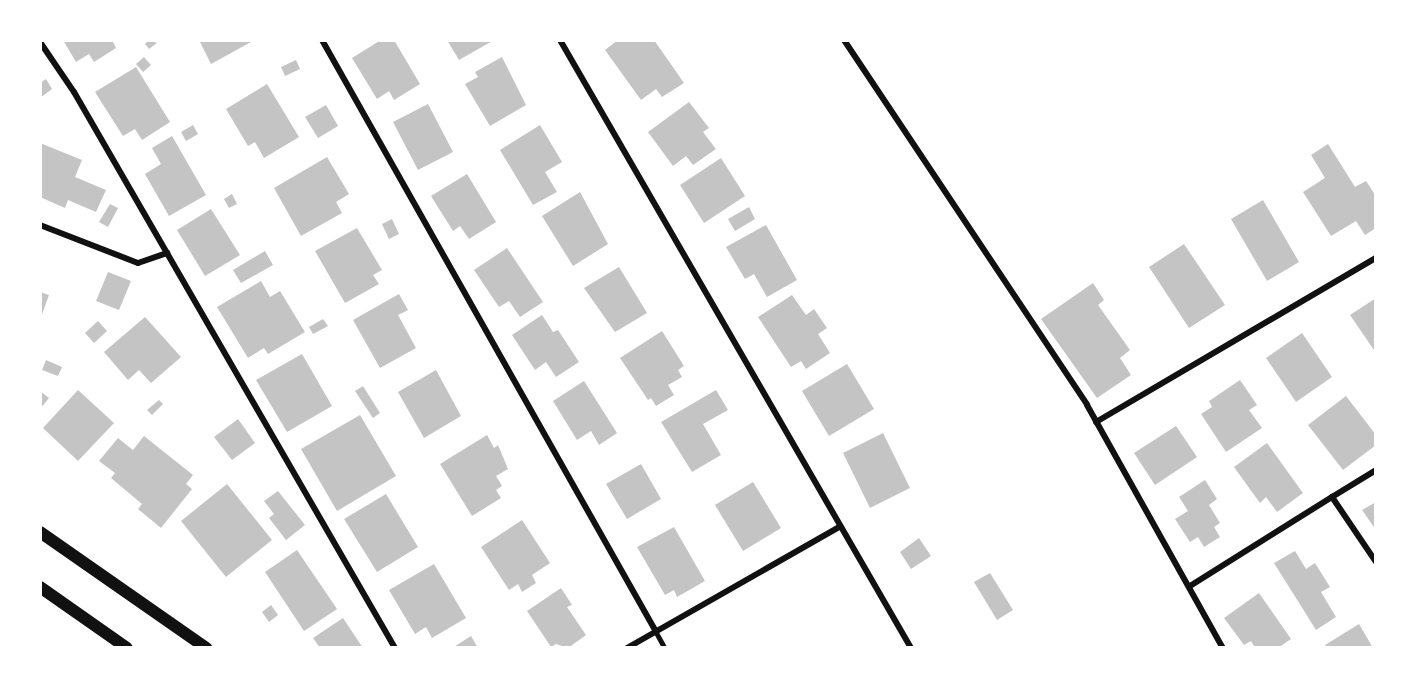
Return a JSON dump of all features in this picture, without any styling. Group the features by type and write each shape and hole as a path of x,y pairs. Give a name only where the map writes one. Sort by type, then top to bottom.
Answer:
{"main road":[{"path":"40,532 206,648"},
{"path":"40,586 127,648"}],"street":[{"path":"322,40 655,630"},
{"path":"560,40 911,648"},
{"path":"844,40 1096,422 1224,648"},
{"path":"40,42 167,253 394,648"},
{"path":"40,225 138,263 167,253"},
{"path":"1096,422 1376,258"},
{"path":"1190,586 1376,470"},
{"path":"1332,497 1376,562"},
{"path":"627,648 839,526"}],"lane":[{"path":"655,630 665,648"}],"building":[{"path":"63,40 112,40 116,48 94,62 89,54 76,62"},
{"path":"149,40 157,43 149,49 145,44"},
{"path":"199,40 250,40 251,42 211,64"},
{"path":"381,40 394,40 420,84 394,100 389,91 377,99 352,58"},
{"path":"447,40 494,40 459,60"},
{"path":"618,40 654,40 684,83 662,97 656,89 641,100 605,50"},
{"path":"144,57 151,65 143,72 136,64"},
{"path":"502,57 526,105 490,126 465,84 478,77 475,72"},
{"path":"296,60 300,69 285,76 281,67"},
{"path":"136,67 170,122 142,140 135,129 123,136 95,92"},
{"path":"46,79 52,89 40,98 40,83"},
{"path":"267,84 299,137 264,158 255,142 248,146 226,109"},
{"path":"689,102 709,128 703,132 716,149 693,165 686,156 673,166 648,132"},
{"path":"428,104 453,152 418,170 393,122"},
{"path":"326,105 338,126 318,138 305,117"},
{"path":"193,125 198,134 186,141 181,132"},
{"path":"540,125 562,162 545,172 557,192 533,205 500,150"},
{"path":"172,136 206,195 169,216 145,174 161,164 152,148"},
{"path":"40,143 82,160 75,177 106,190 96,212 68,200 65,208 40,197"},
{"path":"1328,144 1355,187 1366,181 1376,196 1376,228 1365,235 1356,221 1331,236 1303,192 1325,178 1311,155"},
{"path":"327,157 349,194 336,202 342,213 301,236 274,188"},
{"path":"721,158 745,196 704,223 680,185"},
{"path":"467,174 496,222 469,239 460,226 453,231 431,196"},
{"path":"580,192 608,244 573,266 542,216"},
{"path":"232,194 237,204 229,208 224,199"},
{"path":"1263,200 1299,262 1267,281 1231,219"},
{"path":"110,204 118,208 108,227 99,222"},
{"path":"749,207 755,219 735,231 728,219"},
{"path":"211,209 240,255 205,276 177,230"},
{"path":"392,219 399,234 389,239 382,224"},
{"path":"766,225 797,280 767,297 754,274 745,279 726,247"},
{"path":"357,228 382,270 373,275 379,284 345,303 315,251"},
{"path":"1184,244 1225,305 1189,328 1149,267"},
{"path":"507,248 543,302 520,317 509,301 499,307 474,270"},
{"path":"265,251 273,265 241,283 233,270"},
{"path":"619,267 647,313 615,332 584,288"},
{"path":"108,272 131,281 119,310 96,301"},
{"path":"261,281 270,297 280,291 305,332 268,354 264,348 248,358 217,307"},
{"path":"1093,283 1104,300 1098,305 1130,350 1120,358 1131,375 1097,398 1041,319"},
{"path":"40,292 49,295 41,317 40,317"},
{"path":"399,294 408,310 398,315 416,348 380,368 353,320"},
{"path":"792,295 806,315 814,309 827,328 818,334 830,353 806,369 801,361 791,367 758,317"},
{"path":"1376,298 1376,353 1350,315"},
{"path":"542,315 553,332 558,330 579,362 556,377 546,362 535,370 512,335"},
{"path":"145,317 181,357 151,383 139,370 128,380 104,352"},
{"path":"323,319 328,326 313,334 309,327"},
{"path":"98,321 107,331 94,343 85,333"},
{"path":"662,331 684,366 678,370 682,377 668,385 674,395 656,406 651,398 648,400 620,358"},
{"path":"1302,333 1332,377 1296,402 1266,358"},
{"path":"302,354 332,406 287,432 256,380"},
{"path":"46,360 62,367 58,376 42,370"},
{"path":"847,364 874,409 829,436 802,391"},
{"path":"436,370 461,416 424,438 398,392"},
{"path":"1240,380 1257,405 1249,410 1262,428 1226,452 1201,414 1212,407 1209,401"},
{"path":"584,381 617,433 599,445 591,431 577,440 553,401"},
{"path":"363,386 380,413 373,418 355,391"},
{"path":"78,390 114,423 78,461 43,428"},
{"path":"716,390 728,410 703,424 721,455 692,472 661,422"},
{"path":"40,391 49,398 40,409"},
{"path":"1346,396 1376,435 1376,445 1343,470 1308,425"},
{"path":"159,400 163,404 152,415 147,410"},
{"path":"360,415 396,476 337,511 301,449"},
{"path":"238,419 255,443 232,460 214,437"},
{"path":"1176,426 1197,457 1155,485 1134,453"},
{"path":"883,433 910,488 870,508 843,453"},
{"path":"487,435 494,448 498,445 508,469 496,476 502,486 496,490 501,498 472,516 440,464"},
{"path":"144,436 193,475 186,484 192,489 161,528 138,509 142,504 111,478 115,473 99,461 118,438 133,450"},
{"path":"1267,443 1303,493 1277,512 1266,497 1260,503 1234,467"},
{"path":"641,464 661,499 627,519 606,484"},
{"path":"1205,480 1217,499 1209,505 1220,523 1214,527 1220,537 1204,547 1198,537 1190,542 1175,519 1188,511 1179,497"},
{"path":"753,482 781,528 743,551 715,505"},
{"path":"227,484 272,540 226,577 181,521"},
{"path":"278,491 305,525 286,540 269,518 274,514 264,501"},
{"path":"386,494 418,547 377,572 344,519"},
{"path":"1376,502 1376,530 1362,510"},
{"path":"522,520 550,563 532,575 536,583 522,592 518,584 509,590 481,547"},
{"path":"674,527 705,581 677,597 674,590 665,595 637,547"},
{"path":"919,538 931,556 911,569 900,552"},
{"path":"297,550 337,609 304,631 265,572"},
{"path":"1295,551 1306,569 1315,563 1330,587 1321,592 1336,617 1316,630 1274,563"},
{"path":"434,564 466,618 432,638 426,627 415,634 389,590"},
{"path":"990,573 1013,610 997,620 974,582"},
{"path":"561,588 572,605 567,607 586,635 568,648 556,644 551,647 527,611"},
{"path":"1259,593 1291,639 1278,648 1255,648 1251,641 1244,645 1224,618"},
{"path":"271,605 278,615 269,622 262,612"},
{"path":"343,618 363,648 320,648 313,638"},
{"path":"1359,624 1373,648 1327,648 1325,645"},
{"path":"471,636 478,648 452,648"}]}
